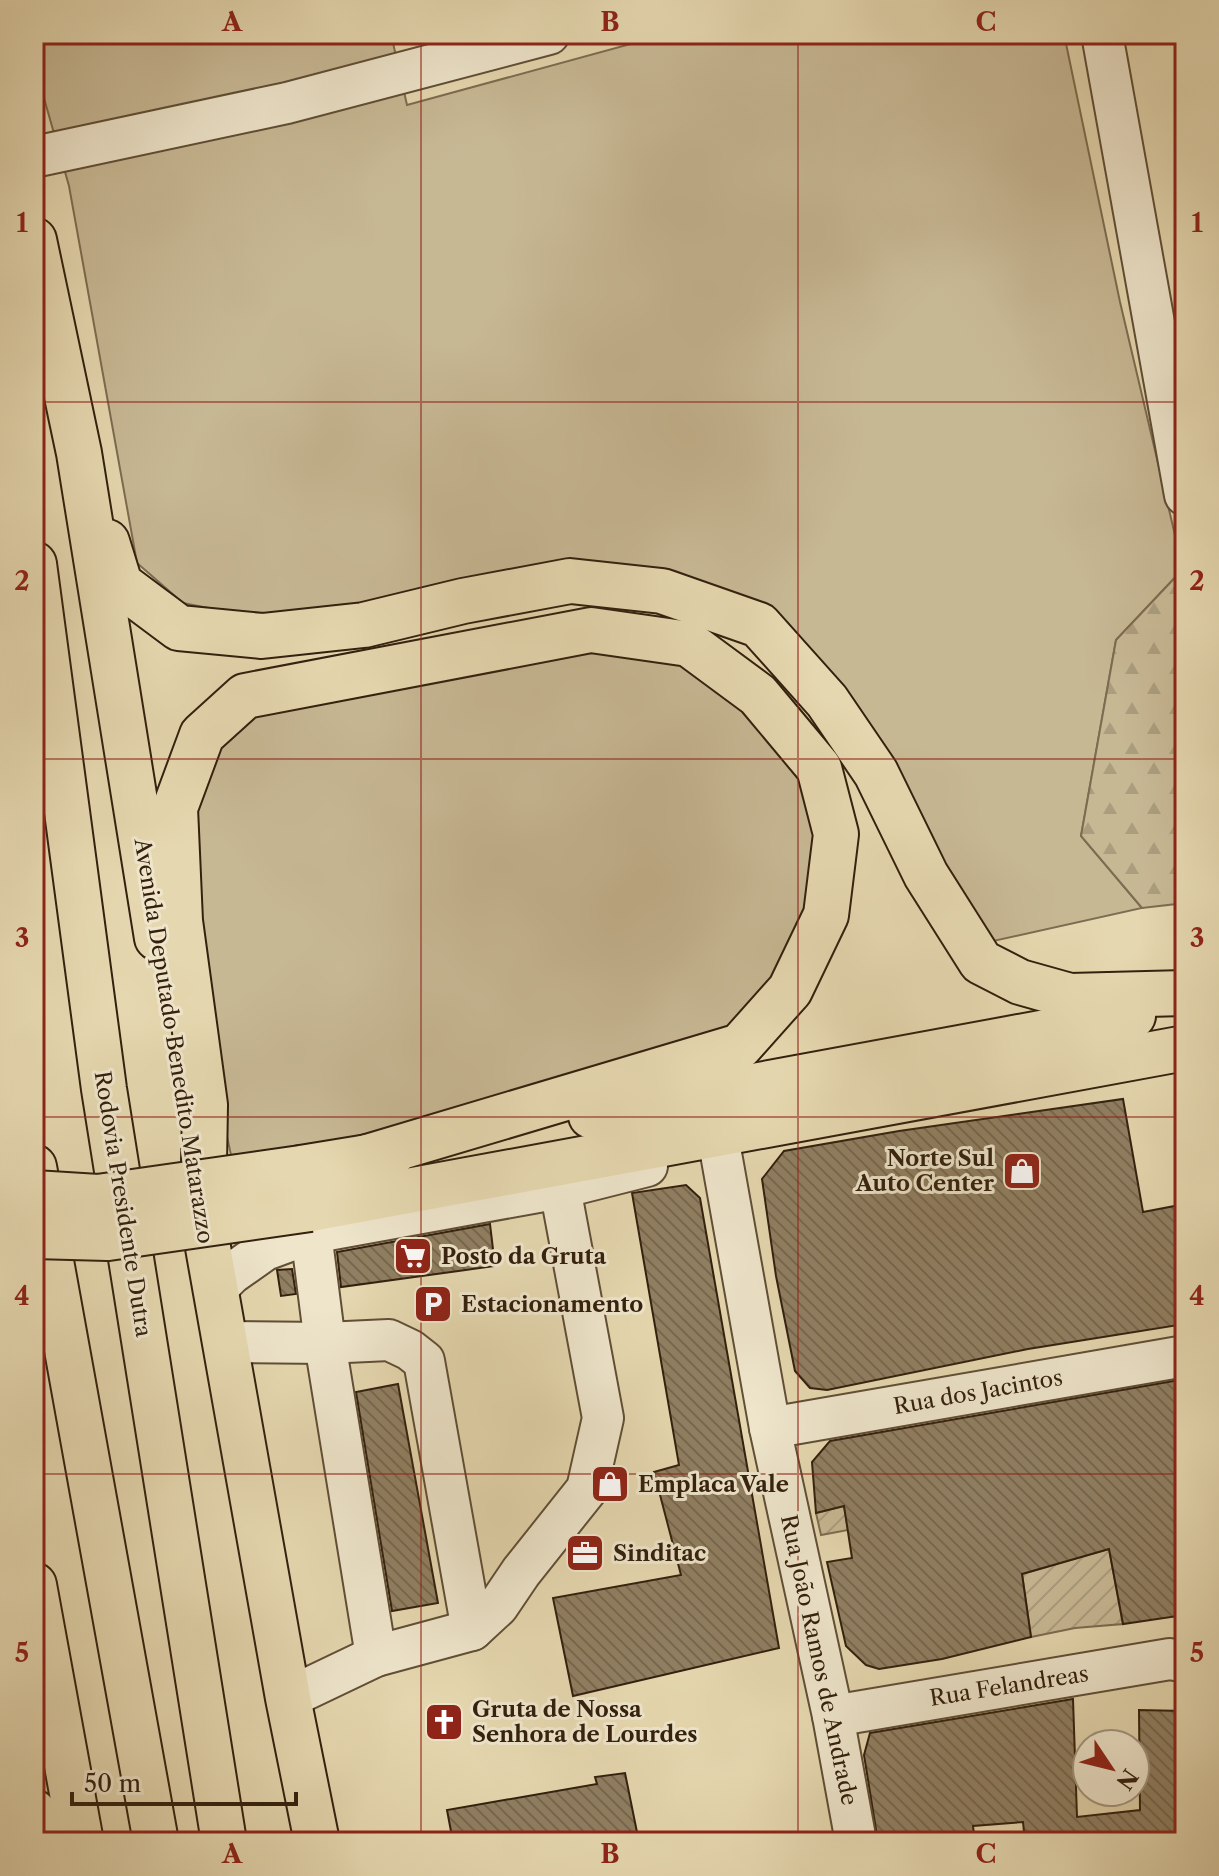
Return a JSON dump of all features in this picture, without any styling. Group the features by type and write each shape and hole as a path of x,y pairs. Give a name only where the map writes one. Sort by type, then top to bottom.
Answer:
{"main road":[{"name":"Avenida Deputado Benedito Matarazzo","path":"34,240 79,453 203,1223 288,1698 317,1842"},
{"path":"79,453 120,584 179,628 262,636 364,625 463,601 570,581 662,591 759,625 827,701 876,773 926,875 981,962 1020,982 1070,996 1185,993"},
{"name":"Rodovia Presidente Dutra","path":"34,564 104,1089 224,1842"},
{"path":"34,1193 98,1197 308,1203 364,1158 740,1046 790,990 826,915 836,834 819,768 758,695 689,644 591,630 245,696 202,735 175,808 180,921 205,1105 203,1223"},
{"path":"364,1158 1185,1006"},
{"path":"34,1236 108,1238 1185,1048"},
{"path":"34,1167 156,1842"},
{"path":"34,1585 81,1842"},
{"path":"34,1812 40,1842"}],"street":[{"path":"34,157 287,103 549,34"},
{"path":"1102,34 1185,495"},
{"path":"215,1290 231,1274 265,1250 308,1203 560,1188 720,1148 1185,1057"},
{"name":"Rua João Ramos de Andrade","path":"720,1148 770,1428 833,1716 856,1842"},
{"path":"288,1698 376,1656 472,1630 498,1606 587,1489 603,1418 560,1188"},
{"path":"308,1203 325,1343 376,1656"},
{"path":"226,1342 389,1340 424,1361 472,1630"},
{"name":"Rua dos Jacintos","path":"770,1428 1185,1356"},
{"name":"Rua Felandreas","path":"833,1716 1170,1659 1185,1662"}],"green space":[{"path":"34,34 391,34 407,105 667,34 1064,34 1120,302 1183,569 1116,640 1081,836 1142,908 989,942 768,611 675,571 567,561 358,604 263,619 183,603 137,563 69,186 34,63"},
{"path":"1185,567 1185,903 1142,908 1081,836 1116,640"},
{"path":"591,646 683,659 747,707 805,776 820,836 811,910 777,982 731,1032 353,1142 231,1155 220,1105 191,810 215,745 253,711"},
{"path":"844,1506 848,1530 821,1535 816,1513"},
{"path":"1109,1549 1123,1624 1075,1628 1031,1637 1022,1574"}],"building":[{"path":"1123,1099 1143,1212 1185,1204 1185,1324 1028,1349 827,1390 810,1388 795,1371 776,1276 762,1179 784,1151"},
{"path":"686,1185 700,1198 779,1648 573,1696 553,1598 681,1575 654,1472 679,1465 632,1193"},
{"name":"Posto da Gruta","path":"490,1224 495,1266 341,1287 337,1252"},
{"path":"292,1269 296,1294 281,1296 277,1270"},
{"path":"1185,1379 1185,1615 1123,1624 1109,1549 1022,1574 1031,1637 942,1659 879,1669 866,1665 846,1646 827,1562 852,1558 844,1506 816,1513 812,1462 830,1441"},
{"path":"398,1384 438,1603 392,1611 356,1392"},
{"path":"1073,1699 1071,1808 1077,1808 1077,1817 1151,1808 1151,1728 1139,1728 1139,1710 1185,1711 1185,1842 1025,1842 1023,1822 973,1826 975,1842 878,1842 864,1755 870,1733"},
{"path":"625,1773 639,1842 453,1842 447,1810 597,1784 595,1777"}],"place":[{"name":"Norte Sul Auto Center","path":"1022,1171"},
{"name":"Posto da Gruta","path":"413,1256"},
{"name":"Estacionamento","path":"433,1304"},
{"name":"Emplaca Vale","path":"610,1484"},
{"name":"Sinditac","path":"585,1553"},
{"name":"Gruta de Nossa Senhora de Lourdes","path":"444,1722"}]}
